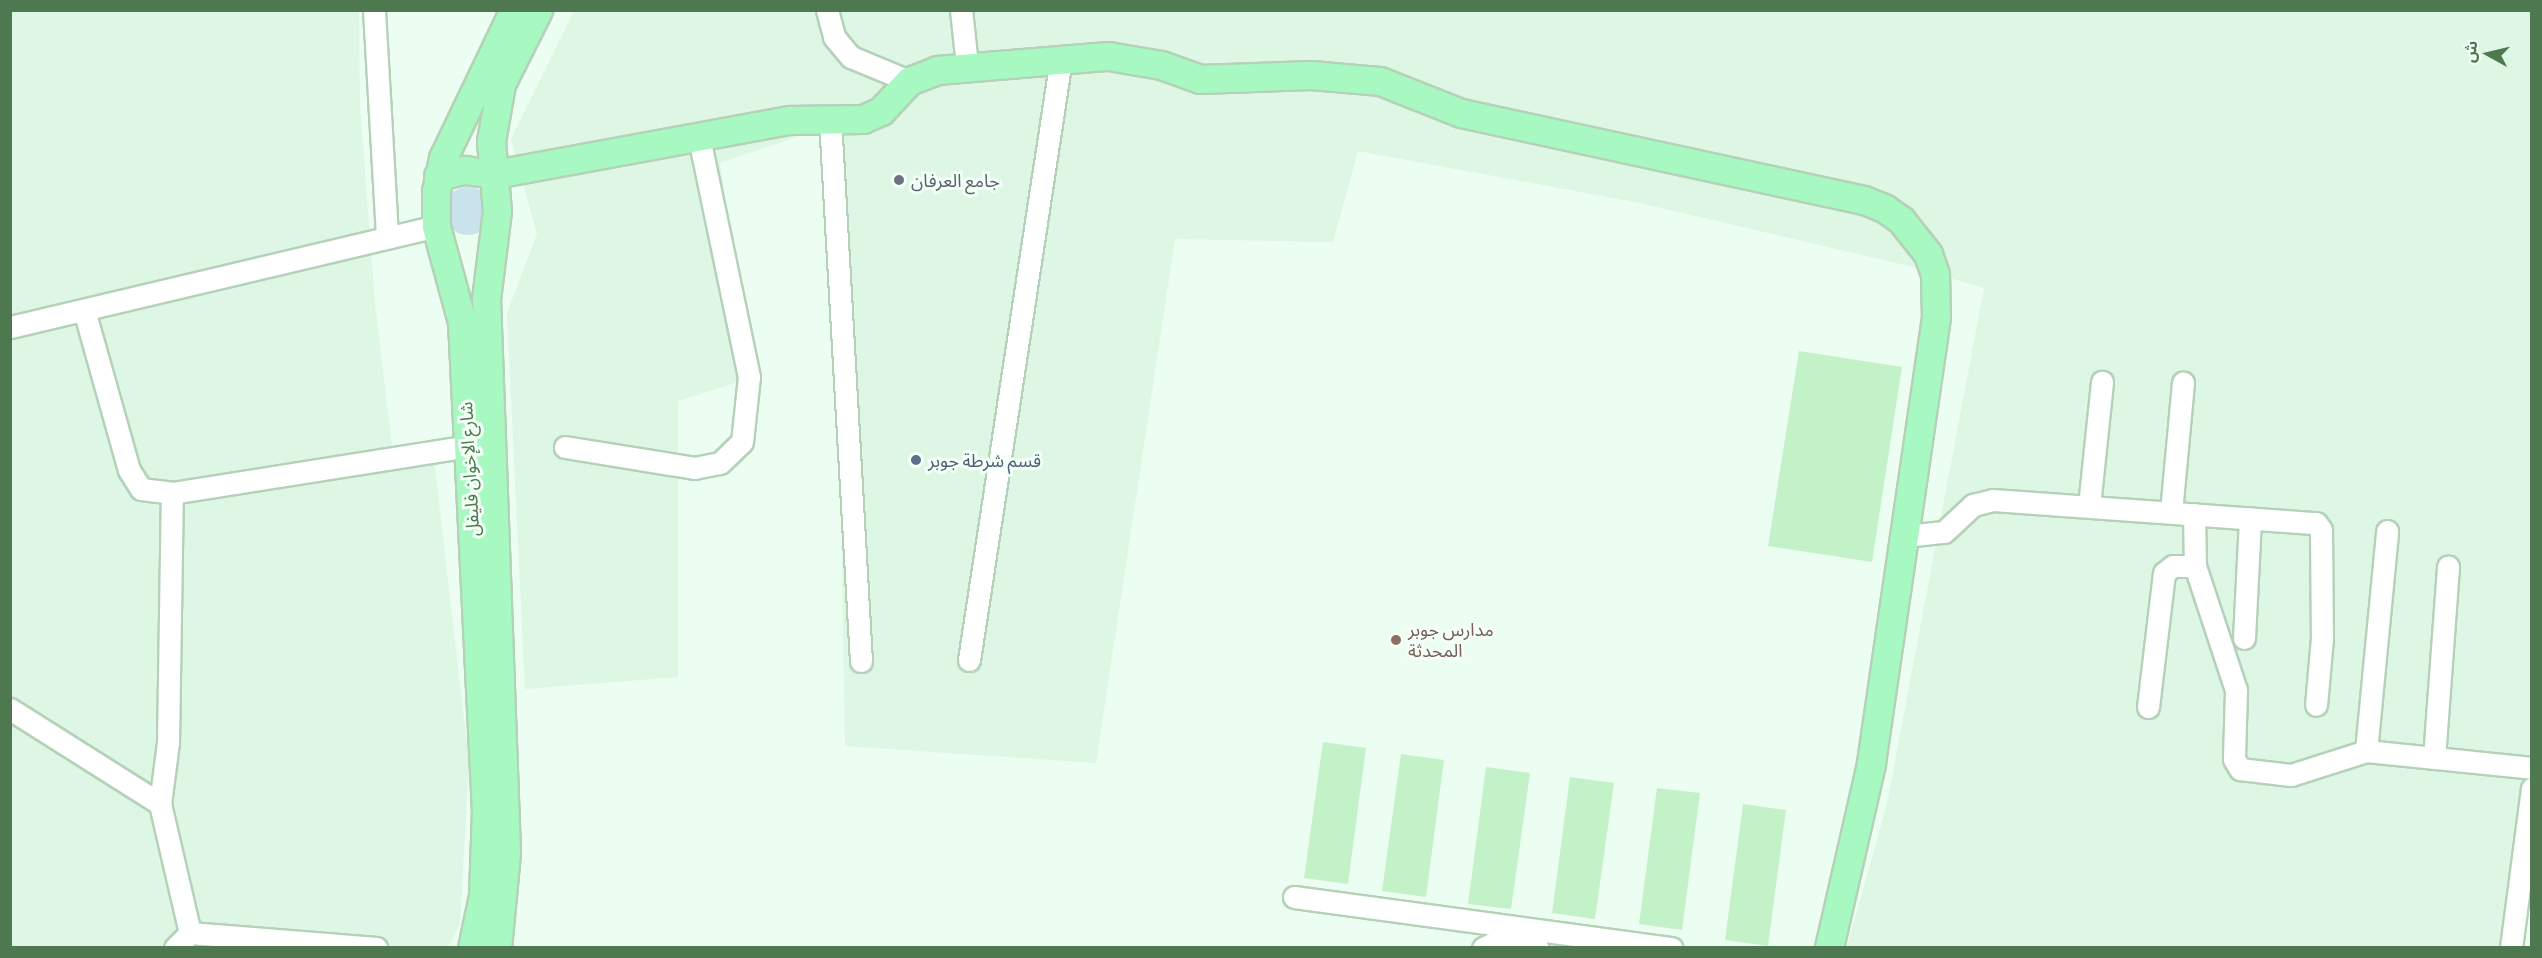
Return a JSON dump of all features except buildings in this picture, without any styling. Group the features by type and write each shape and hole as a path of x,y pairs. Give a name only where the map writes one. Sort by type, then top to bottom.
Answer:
{"main road":[{"name":"شارع الإخوان فليفل","path":"496,948 506,852 486,591 468,446 462,322 438,234 438,176 475,85 514,10"},
{"name":"شارع الإخوان فليفل","path":"472,948 483,896 486,812 486,299 497,212 491,141 495,104 538,10"},
{"path":"438,176 465,171 495,174 790,120 873,116 909,81 967,65 1122,58 1200,79 1311,75 1380,81 1461,113 1864,200 1884,208 1901,220 1928,254 1938,296 1905,536 1870,764 1829,948"},
{"path":"438,234 465,251 491,248"}],"street":[{"path":"374,10 387,235"},
{"path":"826,10 834,37 851,57 909,81"},
{"path":"962,10 967,65"},
{"path":"969,660 1060,59"},
{"path":"830,119 861,661"},
{"path":"565,447 694,468 720,463 742,442 749,377 699,137"},
{"path":"10,327 387,235 438,234"},
{"path":"84,310 129,470 141,489 171,493 468,446"},
{"path":"2089,506 2102,382"},
{"path":"2171,512 2183,383"},
{"path":"171,493 168,742 160,804 190,933"},
{"path":"1905,536 1944,532 1983,501 2310,521 2321,530 2322,638 2316,705"},
{"path":"2194,514 2195,566 2233,675 2234,759 2240,770 2291,776 2366,751 2532,768"},
{"path":"2244,638 2250,518"},
{"path":"2366,751 2386,531"},
{"path":"2148,707 2164,573 2173,566 2195,566"},
{"path":"2434,758 2448,567"},
{"path":"10,709 160,804"},
{"path":"2511,948 2532,788"},
{"path":"1294,897 1672,948"},
{"path":"175,948 190,933 376,948"},
{"path":"1483,948 1496,942 1538,948"}],"shaded area":[{"path":"10,11 359,11 360,106 375,304 393,454 433,451 469,762 460,924 448,947 11,947"},
{"path":"574,11 2531,11 2532,792 2505,947 1847,947 1887,804 1984,288 1905,265 1640,203 1358,151 1333,242 1175,239 1096,763 845,746 835,124 720,163 751,378 678,401 678,677 525,689 507,313 537,234 511,139"},
{"path":"468,187 485,194 492,211 485,228 468,235 451,228 444,211 451,194"}],"place":[{"name":"جامع العرفان","path":"899,180"},
{"name":"قسم شرطة جوبر","path":"916,460"},
{"name":"مدارس جوبر المحدثة","path":"1396,640"}]}
